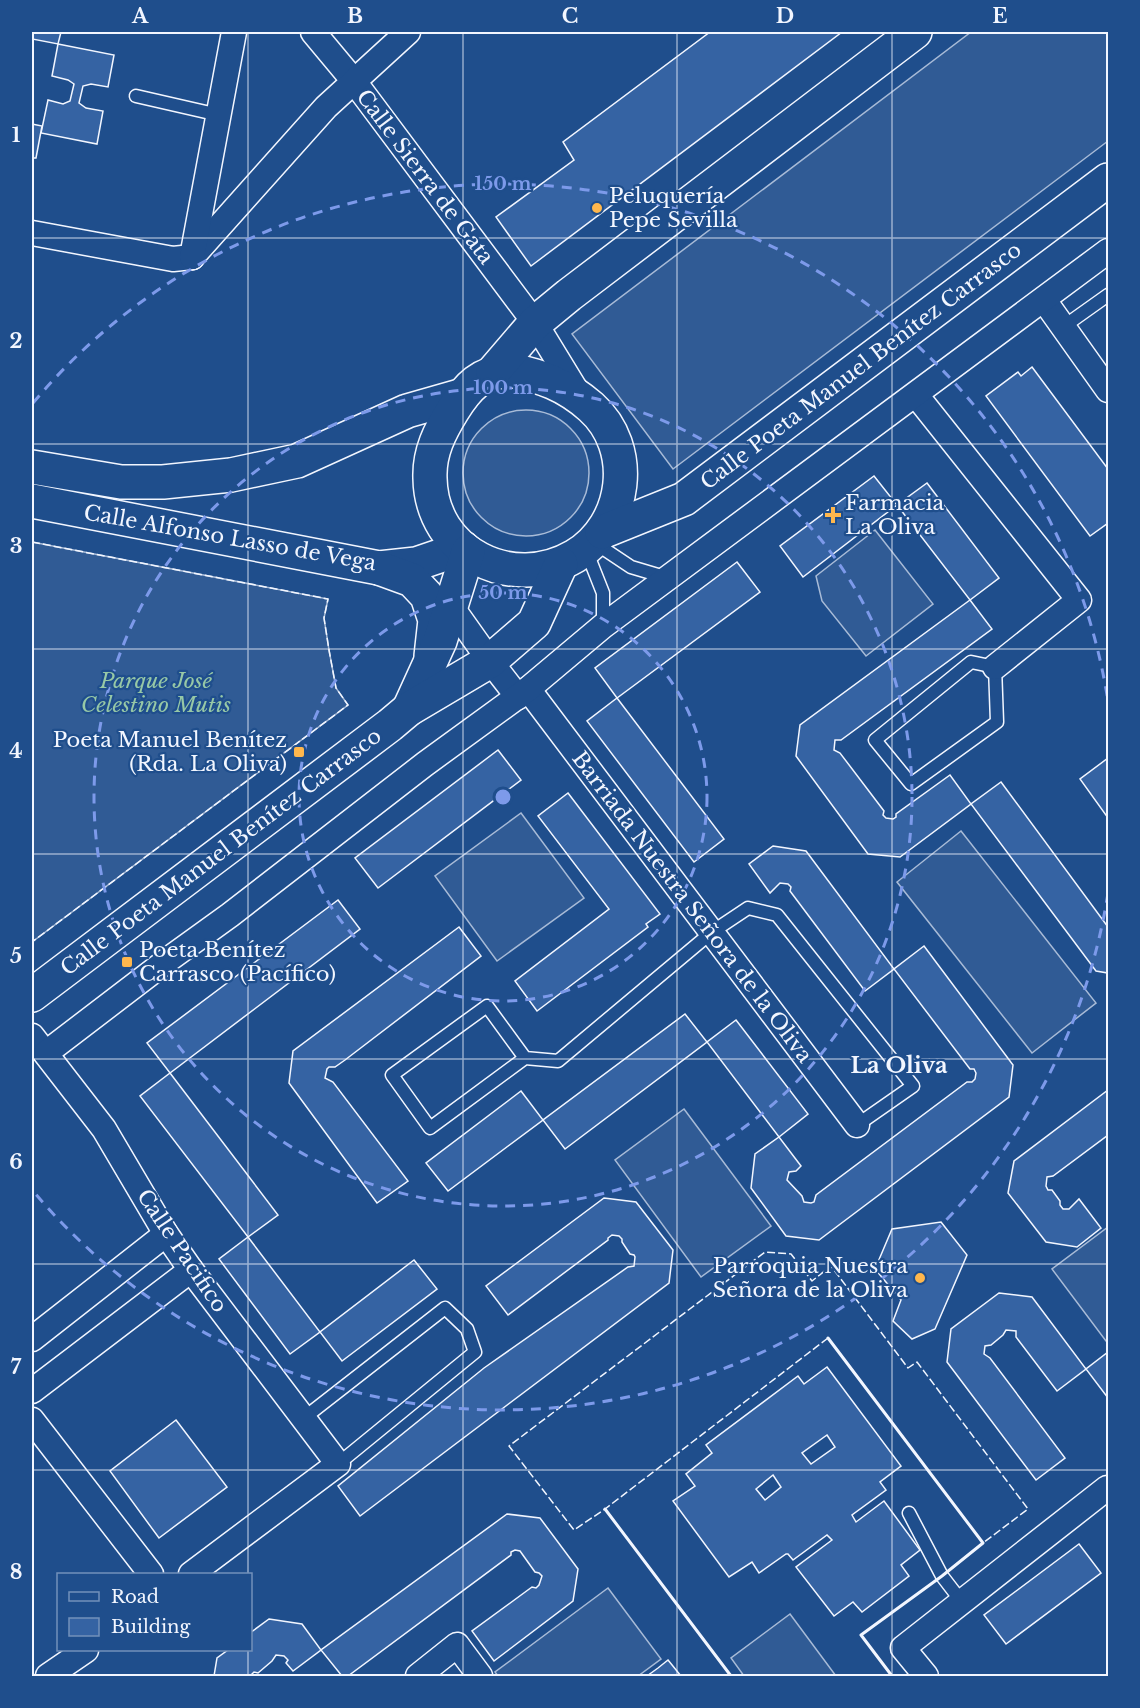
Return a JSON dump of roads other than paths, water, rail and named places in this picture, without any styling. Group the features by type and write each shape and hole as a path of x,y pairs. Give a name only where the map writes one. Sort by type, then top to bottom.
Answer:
{"main road":[{"path":"493,372 535,324 578,288 915,32"},
{"name":"Calle Poeta Manuel Benítez Carrasco","path":"32,995 409,709 490,661 534,623 586,547 684,500 1108,180"},
{"path":"510,370 549,379 593,408 604,422 612,436 619,460 621,486 611,518 586,547 532,571 516,571 488,563 466,550 448,531 433,501 430,479 432,456 439,435 464,394 481,378 493,372 510,370"},
{"name":"Calle Alfonso Lasso de Vega","path":"32,467 121,482 164,482 231,475 297,461 407,411 464,394"},
{"name":"Calle Alfonso Lasso de Vega","path":"32,501 379,568 416,564 466,550"},
{"name":"Calle Poeta Manuel Benítez Carrasco","path":"409,709 440,641 452,606 466,550"},
{"path":"379,568 412,580 427,596 435,620 430,666"}],"street":[{"path":"192,256 234,32"},
{"name":"Calle Sierra de Gata","path":"313,32 353,80 535,324 580,398"},
{"path":"32,233 173,258 192,256 326,107 408,32"},
{"path":"39,1049 230,915 425,764 523,693 603,626 1108,251"},
{"path":"1044,300 1108,390"},
{"path":"916,395 1079,600 994,668"},
{"name":"Barriada Nuestra Señora de la Oliva","path":"452,606 490,661 523,693 712,932 857,1125"},
{"name":"Calle Pacifico","path":"39,1049 104,1130 166,1234 191,1270 338,1464"},
{"path":"32,1339 166,1234"},
{"path":"32,1391 191,1270"},
{"path":"32,1420 149,1573"},
{"path":"194,1573 338,1464"},
{"path":"926,1677 903,1647 1108,1483"},
{"path":"418,1677 457,1645 480,1677"},
{"path":"48,1677 85,1651"}],"lane":[{"path":"136,96 219,115"},
{"path":"1063,327 1108,295"},
{"path":"586,547 631,567 668,578"},
{"path":"586,547 603,593 603,626"},
{"path":"971,662 994,668 997,722 911,784 874,740 971,662"},
{"path":"525,1058 487,1006 392,1075 430,1128 525,1058 558,1061 712,932 748,908 777,915 913,1086 857,1125"},
{"path":"304,1418 445,1308 467,1329 475,1352 338,1464"},
{"path":"909,1513 942,1576 962,1602"}],"place":[{"name":"Peluquería Pepe Sevilla","path":"597,208"},
{"name":"Farmacia La Oliva","path":"833,515"},
{"name":"Poeta Manuel Benítez (Rda. La Oliva)","path":"299,752"},
{"name":"Poeta Benítez Carrasco (Pacífico)","path":"127,962"},
{"name":"Parroquia Nuestra Señora de la Oliva","path":"920,1278"}],"district":[{"name":"La Oliva","path":"899,1065"}],"park label":[{"name":"Parque José Celestino Mutis","path":"156,693"}]}
